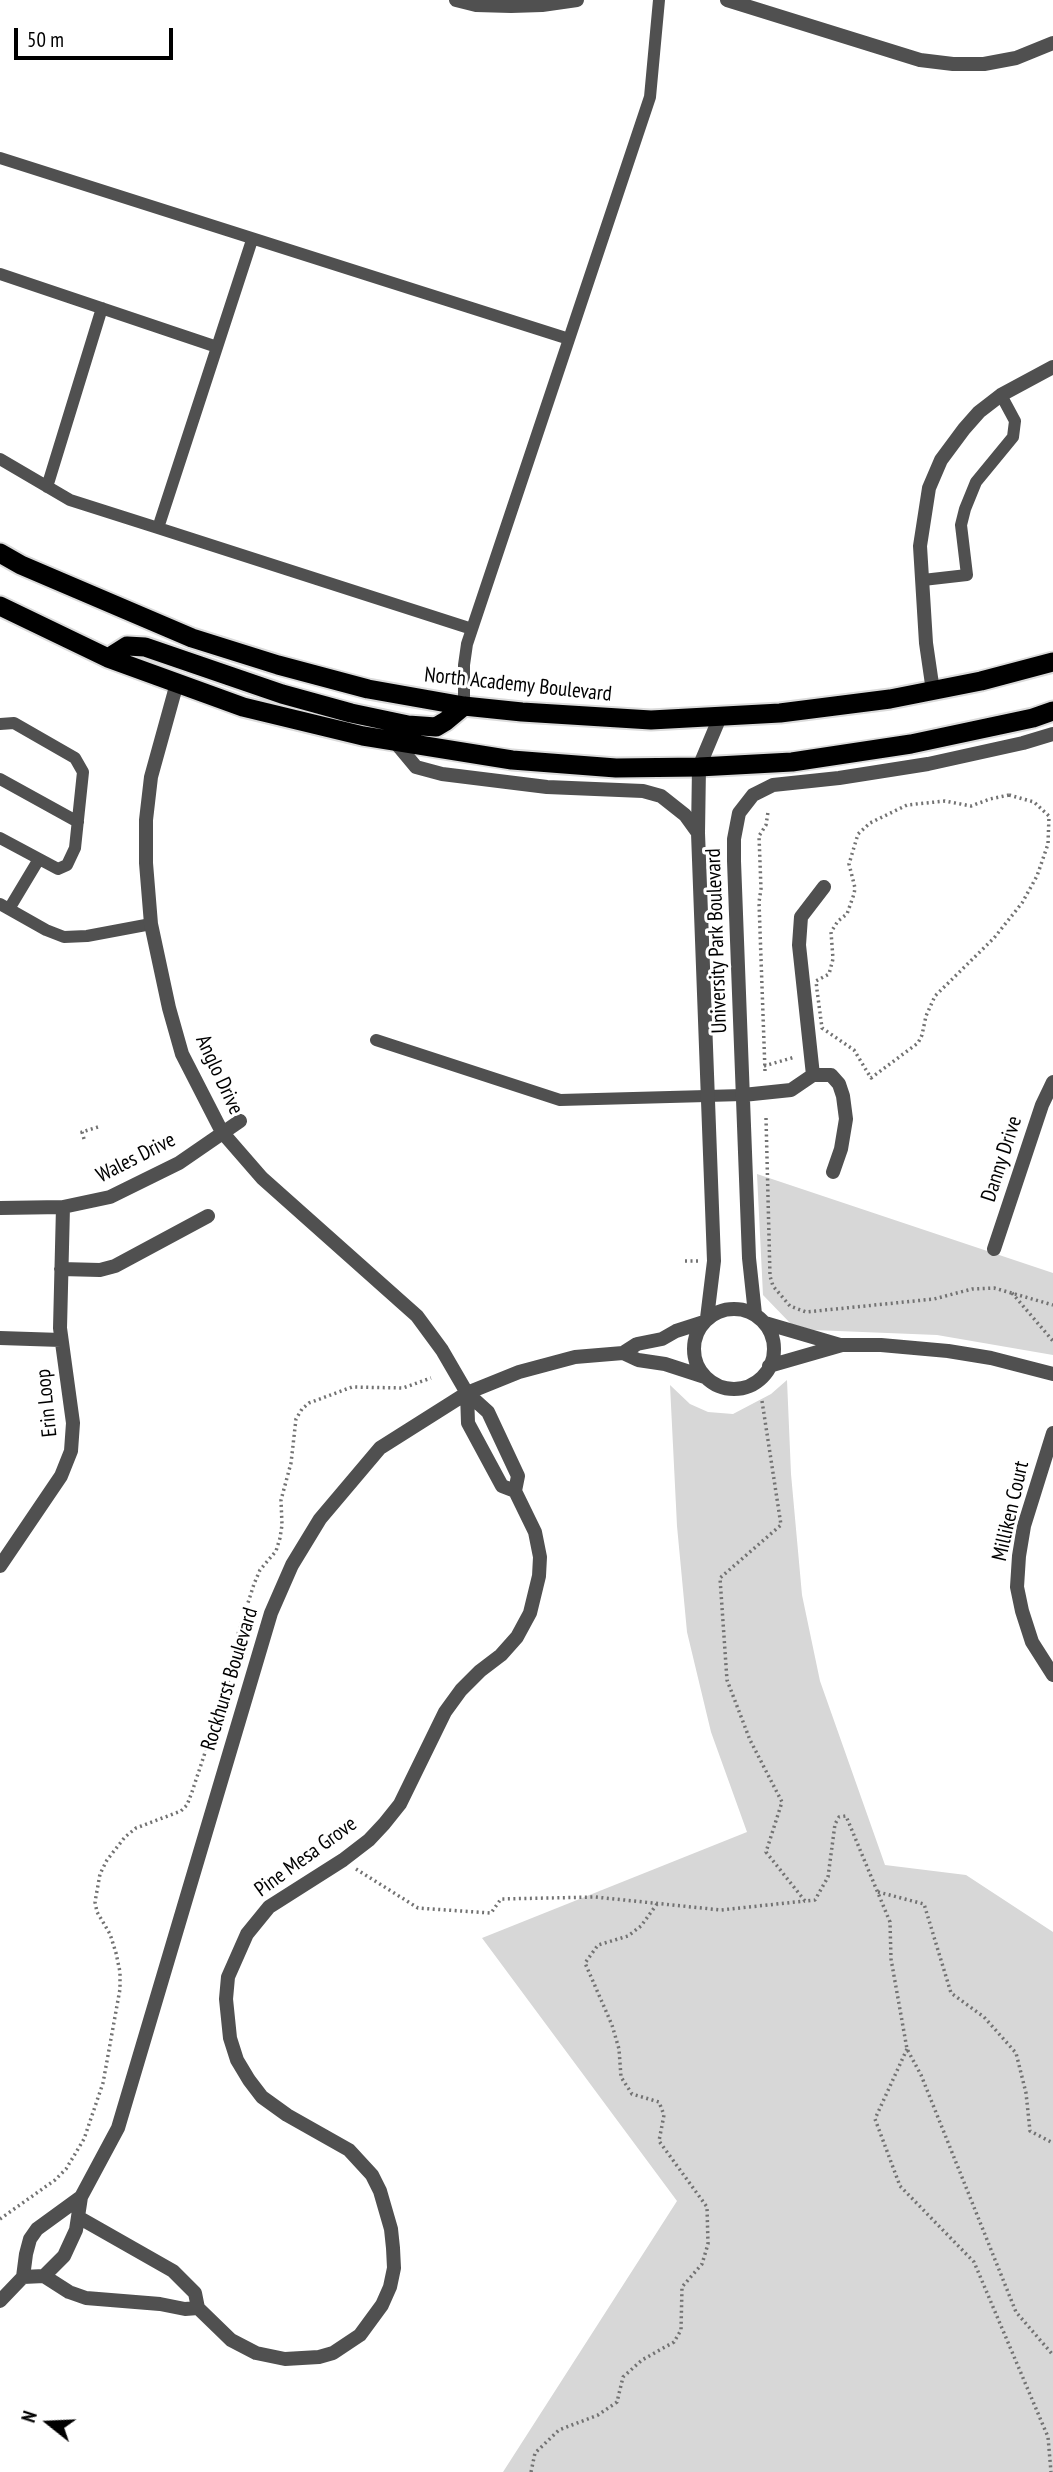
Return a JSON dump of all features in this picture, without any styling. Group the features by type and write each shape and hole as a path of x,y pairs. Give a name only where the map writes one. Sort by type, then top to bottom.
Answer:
{"highway":[{"name":"North Academy Boulevard","path":"0,553 20,565 192,638 368,689 464,706 651,720 780,713 933,691 1053,662"},
{"path":"0,606 108,658 243,707 396,743 524,761 615,768 792,762 911,744 1033,718 1053,711"},
{"path":"108,658 127,646 145,647 282,694 408,725 436,727 464,706"}],"street":[{"path":"456,0 476,5 511,6 577,0"},
{"path":"729,0 765,6 920,60 984,64 1016,58 1053,43"},
{"path":"933,691 927,649 920,546 929,488 941,460 964,429 1001,395 1053,367"},
{"name":"Anglo Drive","path":"177,683 151,777 146,820 146,863 151,924 182,1054 222,1132 262,1178 416,1316 442,1350 467,1393"},
{"name":"University Park Boulevard","path":"705,1320 714,1261 698,833 699,767 720,717"},
{"name":"University Park Boulevard","path":"760,1318 749,1258 734,839 739,813 753,795 773,785 928,764 1053,734"},
{"name":"University Park Boulevard","path":"396,743 416,767 442,774 547,787 643,791 661,796 685,815 698,833"},
{"path":"813,1074 799,945 800,926 801,917 824,887"},
{"path":"743,1095 791,1090 813,1074 831,1075 839,1084 846,1119 841,1149 833,1172"},
{"name":"Danny Drive","path":"994,1250 1042,1105 1053,1082"},
{"name":"Wales Drive","path":"0,1208 63,1207 98,1201 127,1190 179,1163 240,1121"},
{"name":"Erin Loop","path":"0,1566 61,1476 71,1451 72,1423 61,1340 63,1207"},
{"path":"61,1269 100,1270 115,1266 208,1216"},
{"path":"760,1318 771,1333 774,1347 769,1366 756,1382 743,1388 729,1389 716,1385 705,1377 697,1365 695,1340 705,1320 718,1311 730,1308 743,1309 760,1318 842,1345"},
{"name":"Rockhurst Boulevard","path":"44,2276 64,2256 76,2230 81,2197 118,2128 271,1613 292,1565 320,1519 380,1448 467,1393 519,1372 575,1357 623,1353 637,1344 662,1339 705,1320"},
{"name":"Erin Loop","path":"0,1338 61,1340"},
{"path":"769,1366 842,1345 881,1345 991,1358 1053,1374"},
{"name":"Rockhurst Boulevard","path":"623,1353 638,1360 665,1364 705,1377"},
{"name":"Pine Mesa Grove","path":"467,1393 468,1423 502,1486 515,1492"},
{"name":"Pine Mesa Grove","path":"78,2217 173,2271 195,2292 198,2308 231,2340 243,2348 271,2357 302,2359 333,2353 348,2345 371,2322 382,2305 394,2268 391,2229 386,2207 372,2175 349,2150 287,2115 262,2096 248,2080 237,2060 230,2038 227,2018 228,1977 247,1934 269,1907 343,1860 384,1825 400,1804 445,1712 461,1690 517,1637 530,1613 536,1594 540,1557 535,1532 515,1492 518,1476 494,1423 488,1412 467,1393"},
{"name":"Milliken Court","path":"1053,1433 1024,1526 1017,1587 1021,1611 1032,1642 1053,1675"},
{"name":"Rockhurst Boulevard","path":"23,2277 30,2239 37,2229 81,2197"},
{"path":"0,2301 23,2277 44,2276 69,2292 86,2298 160,2304 185,2309 198,2308"}],"lane":[{"path":"464,706 464,665 472,629 650,97 660,0"},
{"path":"0,158 569,339"},
{"path":"158,528 252,240"},
{"path":"0,274 217,347"},
{"path":"47,487 102,308"},
{"path":"923,580 967,575 961,525 965,509 976,482 1013,437 1015,421 1001,395"},
{"path":"0,459 69,500 472,629"},
{"path":"0,724 14,723 75,758 83,772 75,848 67,865 58,869 0,838"},
{"path":"0,779 78,822"},
{"path":"39,859 5,906 46,930 64,937 87,936 151,924"},
{"path":"376,1040 559,1100 743,1095"}],"path":[{"path":"1009,795 1027,799 1045,811 1049,816 1050,835 1030,889 994,939 935,996 918,1043 871,1078 854,1050 836,1037 822,1028 817,981 829,974 833,958 831,932 847,914 852,901 855,888 849,864 853,845 864,827 907,805 934,802 971,806 1009,795"},
{"path":"768,812 766,825 759,836 764,1068 795,1057"},
{"path":"831,1045 836,1037"},
{"path":"766,1118 770,1276 773,1286 790,1306 806,1312 934,1299 972,1289 994,1288 1053,1305"},
{"path":"84,1139 82,1132 98,1127"},
{"path":"1012,1293 1053,1341"},
{"path":"0,2219 55,2180 66,2169 84,2138 103,2083 120,1989 116,1953 95,1902 100,1874 125,1837 136,1828 181,1811 192,1792 228,1683 238,1634 254,1584 260,1570 276,1550 280,1538 281,1500 291,1463 296,1419 309,1403 352,1387 403,1388 431,1378"},
{"path":"762,1401 781,1525 720,1578 727,1680 750,1740 782,1802 766,1852 805,1901"},
{"path":"343,1860 418,1908 491,1913 500,1899 595,1897 721,1910 815,1900 828,1877 835,1824 839,1817 846,1816 890,1922 891,1959 907,2049 921,2075 1016,2312 1053,2355"},
{"path":"878,1892 924,1904 951,1993 984,2017 1016,2053 1026,2093 1030,2131 1053,2143"},
{"path":"531,2472 535,2454 559,2430 598,2415 617,2402 623,2377 642,2360 674,2342 681,2330 682,2287 702,2264 708,2244 707,2207 659,2141 664,2115 659,2102 632,2094 621,2077 619,2049 612,2025 585,1964 598,1945 628,1936 641,1926 657,1904"},
{"path":"907,2049 875,2119 900,2186 974,2262 1048,2437 1051,2472"}],"shaded area":[{"path":"757,1174 1053,1273 1053,1355 937,1335 813,1330 791,1324 763,1295"},
{"path":"787,1380 791,1474 802,1595 820,1681 885,1865 966,1875 1053,1932 1053,2472 503,2472 677,2201 482,1938 747,1832 711,1732 687,1632 677,1526 670,1385 690,1404 708,1412 733,1414 771,1394"}]}
